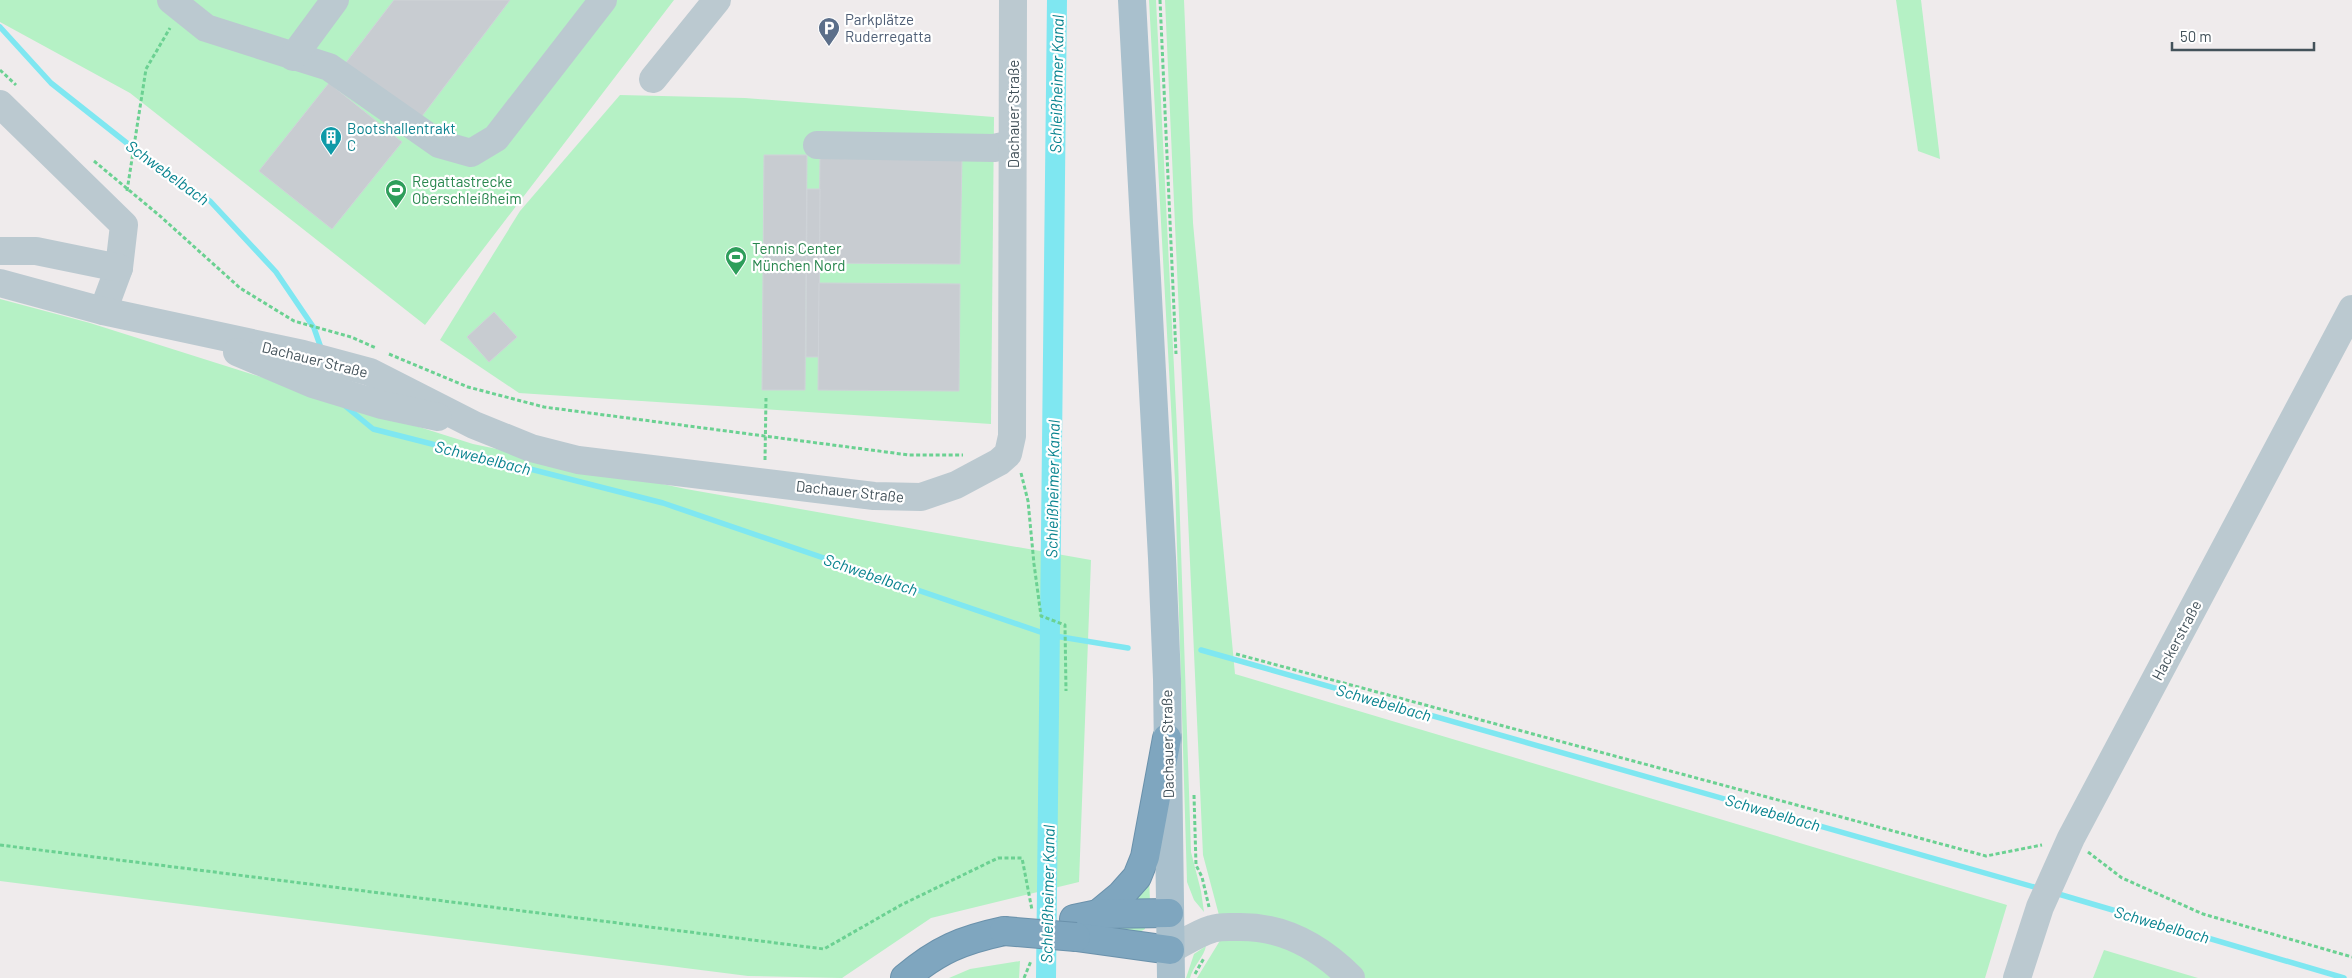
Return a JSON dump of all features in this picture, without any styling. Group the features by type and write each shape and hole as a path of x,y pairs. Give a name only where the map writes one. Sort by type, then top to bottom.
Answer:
{"highway":[{"path":"1083,923 1122,895 1137,877 1146,857 1167,738"},
{"path":"905,978 930,958 958,943 1004,931 1169,913"},
{"path":"1083,923 1170,950"}],"main road":[{"name":"Dachauer Straße","path":"1132,0 1162,558 1171,978"}],"street":[{"path":"293,57 335,0"},
{"path":"175,4 206,28 293,57 330,67 440,144 471,153 496,138 603,0"},
{"path":"653,78 717,0"},
{"name":"Dachauer Straße","path":"176,327 313,384 382,405 474,425 531,448 578,460 874,496 921,497 956,485 1004,458 1012,436 1013,0"},
{"path":"10,97 124,225 119,268 103,311"},
{"path":"817,145 994,148 1012,144"},
{"path":"0,251 36,251 119,268"},
{"name":"Dachauer Straße","path":"0,283 103,311 303,354 378,358 474,425"},
{"name":"Hackerstraße","path":"2017,978 2040,907 2071,838 2352,309"},
{"path":"1169,913 1212,928 1249,927 1273,930 1297,938 1322,953 1351,978"},
{"path":"1170,950 1212,928"}],"path":[{"path":"132,162 146,69 169,30 175,4"},
{"path":"0,70 10,97"},
{"path":"88,156 160,216 240,288 294,321 351,337 378,358 468,387 544,407 908,455 961,455 1004,458 1021,473 1028,500 1034,564 1042,616 1065,625 1066,690"},
{"path":"764,482 766,398"},
{"path":"1236,654 1986,856 2071,838 2122,878 2203,914 2352,957"},
{"path":"0,845 824,949 901,905 998,858 1022,858 1032,911"},
{"path":"1024,978 1031,960"}],"green space":[{"name":"Regattastrecke Oberschleißheim","path":"0,0 674,0 425,325 130,93 0,22"},
{"path":"1149,0 1156,0 1158,40 1177,429 1191,852 1201,891 1204,912 1194,900 1187,882 1175,481"},
{"path":"1165,0 1184,0 1193,223 1235,674 2007,905 1985,978 1197,978 1224,934 1203,855"},
{"path":"1896,0 1921,0 1940,159 1918,151"},
{"name":"Tennis Center München Nord","path":"620,95 745,98 994,117 991,424 519,393 440,340 520,211"},
{"path":"0,299 90,323 473,444 686,489 1091,560 1079,882 931,918 842,978 748,976 0,881"},
{"path":"1149,874 1150,903 1127,903"},
{"path":"1087,924 1145,927 1145,929 1138,933"},
{"path":"1206,946 1190,978 1186,978 1194,954"},
{"path":"2104,950 2198,978 2093,978"},
{"path":"1020,961 1019,978 949,978 970,969"}],"building":[{"path":"394,0 510,0 419,120 345,64"},
{"name":"Bootshallentrakt C","path":"329,83 402,142 332,229 259,171"},
{"path":"764,155 807,155 805,390 762,390"},
{"path":"820,156 962,157 960,264 819,263"},
{"path":"807,189 820,189 819,357 806,357"},
{"path":"819,283 960,284 959,391 818,390"},
{"path":"494,312 517,337 489,362 467,337"}],"waterway":[{"name":"Schleißheimer Kanal","path":"1046,978 1057,0"},
{"name":"Schwebelbach","path":"0,27 51,83 166,174 210,201 276,272 314,328 322,351"},
{"name":"Schwebelbach","path":"344,405 373,429 663,503 1049,635 1128,648"},
{"name":"Schwebelbach","path":"1201,650 2041,889"},
{"name":"Schwebelbach","path":"2055,893 2344,978"}],"place":[{"name":"Parkplätze Ruderregatta","path":"829,47"},
{"name":"Bootshallentrakt C","path":"331,156"},
{"name":"Regattastrecke Oberschleißheim","path":"396,209"},
{"name":"Tennis Center München Nord","path":"736,276"}]}
